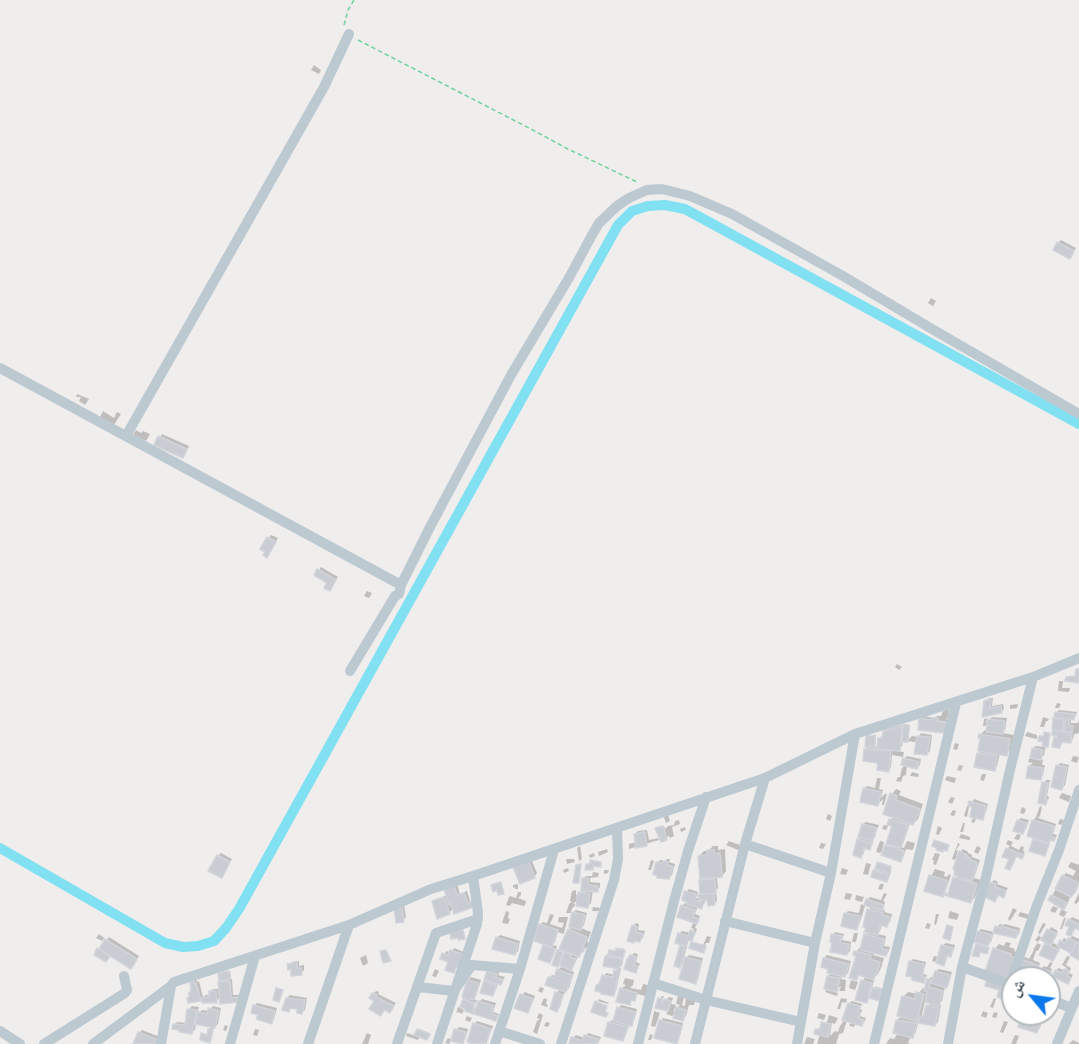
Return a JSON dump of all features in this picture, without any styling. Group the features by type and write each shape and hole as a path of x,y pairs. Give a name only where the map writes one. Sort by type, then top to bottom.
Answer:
{"street":[{"path":"126,436 324,87 349,34"},
{"path":"350,671 395,596 399,594 434,519 511,375 599,223 617,206 639,193 662,189 690,196 732,214 1079,414"},
{"path":"0,368 402,585"},
{"path":"93,1044 181,979 349,925 431,890 765,778 855,734 1033,677 1079,658"},
{"path":"948,1044 963,967 1033,677"},
{"path":"874,1044 956,703"},
{"path":"797,1044 815,943 831,873 855,734"},
{"path":"695,1044 745,844 765,778"},
{"path":"1018,966 1037,905 1079,790"},
{"path":"638,1044 688,851 706,797"},
{"path":"561,1044 614,880 618,860 617,828"},
{"path":"745,844 831,873"},
{"path":"495,1044 520,969 554,850"},
{"path":"437,1044 478,919 474,876"},
{"path":"397,1044 436,933 478,919"},
{"path":"725,921 815,943"},
{"path":"308,1044 349,925"},
{"path":"230,1044 255,956"},
{"path":"454,991 472,965 520,969"},
{"path":"963,967 1001,981"},
{"path":"44,1044 125,993 127,990 124,976"},
{"path":"653,983 706,1000 801,1022"},
{"path":"161,1044 171,986"},
{"path":"418,987 454,991"},
{"path":"1057,1044 1079,992"},
{"path":"1061,1004 1071,1008"},
{"path":"107,1044 115,1027"},
{"path":"500,1030 540,1044"},
{"path":"0,1031 20,1044"}],"path":[{"path":"354,0 348,10 343,28 349,34 568,149 652,189"}],"building":[{"path":"1057,242 1074,251 1070,259 1053,250"},
{"path":"158,436 187,449 183,458 154,445"},
{"path":"267,537 276,542 267,558 263,555 265,552 260,549"},
{"path":"317,569 336,580 330,591 324,588 327,583 314,575"},
{"path":"1076,669 1079,669 1079,683 1065,681 1066,677 1075,676"},
{"path":"991,699 990,708 1001,706 1002,713 982,717 984,701"},
{"path":"1055,712 1075,714 1074,720 1069,719 1069,725 1073,726 1072,733 1064,732 1065,719 1054,718"},
{"path":"919,718 932,720 932,718 938,718 938,721 946,722 944,733 918,730"},
{"path":"1053,718 1064,720 1063,731 1052,730"},
{"path":"988,719 1005,721 1003,734 986,732"},
{"path":"903,725 909,725 908,742 902,742"},
{"path":"902,727 900,751 877,749 878,738 882,738 883,731"},
{"path":"1053,730 1070,733 1071,743 1061,742 1060,748 1052,747 1054,737 1057,738 1052,735"},
{"path":"1044,732 1050,733 1048,747 1042,746 1043,742 1038,741 1039,736 1044,736"},
{"path":"979,734 1010,739 1007,756 978,751"},
{"path":"866,735 875,736 875,748 865,747"},
{"path":"917,736 930,737 927,755 914,754"},
{"path":"1032,748 1043,750 1041,760 1030,758"},
{"path":"864,749 891,751 889,772 877,770 878,763 863,761"},
{"path":"977,753 997,756 995,771 974,767"},
{"path":"903,758 919,762 917,769 901,765"},
{"path":"1056,765 1067,767 1062,790 1051,787"},
{"path":"1028,766 1043,768 1041,780 1026,778"},
{"path":"1042,782 1048,783 1046,805 1038,803"},
{"path":"863,788 881,792 878,806 860,802"},
{"path":"890,793 897,796 896,800 920,809 913,825 883,814"},
{"path":"969,801 986,806 983,820 970,817 972,807 968,806"},
{"path":"889,819 908,825 901,848 886,844 892,826 887,825"},
{"path":"1017,820 1027,823 1023,834 1013,831"},
{"path":"1032,820 1054,826 1051,837 1055,838 1054,841 1050,840 1049,843 1027,836"},
{"path":"862,824 877,828 873,841 858,837"},
{"path":"663,826 667,840 661,842 655,828"},
{"path":"645,832 647,846 636,848 634,834"},
{"path":"857,839 872,843 870,850 864,848 861,858 853,855"},
{"path":"1033,839 1049,844 1045,856 1029,851"},
{"path":"934,840 949,845 947,851 936,850 937,848 932,846"},
{"path":"885,845 904,851 901,862 881,855"},
{"path":"1006,848 1024,855 1022,859 1016,856 1010,870 1005,868 1009,859 1002,857"},
{"path":"707,850 714,850 714,854 720,853 722,877 700,879 698,856 707,855"},
{"path":"959,851 978,863 972,881 954,875 955,870 953,869"},
{"path":"217,855 230,862 222,878 208,871"},
{"path":"528,860 535,878 520,884 513,867"},
{"path":"590,860 601,862 601,867 593,866 593,870 585,870"},
{"path":"663,861 673,867 669,879 657,878 653,874 656,862 662,863"},
{"path":"877,862 891,867 890,873 875,869"},
{"path":"581,864 579,883 573,883 576,865"},
{"path":"873,870 889,875 887,882 871,877"},
{"path":"929,875 948,881 943,897 924,891"},
{"path":"1062,875 1079,883 1071,897 1055,889"},
{"path":"953,877 977,884 971,903 944,895 948,894"},
{"path":"582,878 588,878 588,885 598,886 598,892 581,891"},
{"path":"715,879 716,893 700,894 699,880"},
{"path":"501,882 504,894 498,895 497,890 493,892 491,885"},
{"path":"990,882 996,884 995,887 1006,891 1004,898 998,895 995,902 985,897"},
{"path":"454,886 457,895 464,893 468,903 474,901 476,906 454,914 444,889"},
{"path":"684,891 696,894 694,900 703,903 702,909 686,904 687,902 682,900"},
{"path":"578,892 590,894 588,908 576,906"},
{"path":"714,893 715,905 708,906 707,900 699,901 698,895"},
{"path":"1051,895 1067,903 1064,910 1048,900"},
{"path":"444,897 450,914 437,919 432,901"},
{"path":"866,899 884,905 882,911 864,905"},
{"path":"681,905 695,910 693,917 699,919 697,924 677,917"},
{"path":"402,907 404,922 396,923 394,908"},
{"path":"867,909 890,917 887,927 880,925 878,935 864,932"},
{"path":"572,912 585,915 581,930 569,927"},
{"path":"844,913 860,916 857,930 841,926"},
{"path":"1068,919 1079,924 1079,930 1075,928 1071,936 1066,934 1069,927 1065,925"},
{"path":"539,924 558,930 552,947 534,941"},
{"path":"632,925 637,927 636,932 643,934 640,942 627,941"},
{"path":"947,925 953,927 950,940 943,938"},
{"path":"995,926 1018,931 1016,938 993,933"},
{"path":"568,929 587,937 583,947 585,948 579,957 559,949"},
{"path":"1047,929 1057,934 1051,945 1041,940"},
{"path":"463,930 465,939 451,939 450,932"},
{"path":"690,930 695,932 692,941 688,940 686,946 675,943 678,933 688,936"},
{"path":"977,931 992,935 988,946 974,942"},
{"path":"831,934 842,936 840,943 849,944 847,955 830,952"},
{"path":"864,934 884,939 882,949 888,950 886,956 860,950"},
{"path":"496,937 518,944 515,955 492,949"},
{"path":"1068,938 1077,942 1071,953 1057,946 1060,940 1065,943"},
{"path":"105,939 137,959 131,969 99,949"},
{"path":"691,942 706,946 704,953 689,948"},
{"path":"1077,942 1079,944 1079,960 1070,955"},
{"path":"1045,943 1059,950 1053,961 1039,955"},
{"path":"976,944 989,948 987,954 980,952 979,957 972,956"},
{"path":"543,945 555,949 550,963 538,959"},
{"path":"680,945 685,947 680,968 674,966"},
{"path":"941,945 953,948 951,957 947,956 944,966 936,963"},
{"path":"97,948 110,956 106,962 94,955"},
{"path":"616,948 625,950 623,958 608,955 609,950 616,951"},
{"path":"993,948 1011,954 1010,956 1015,958 1012,966 1001,966 1001,978 985,972"},
{"path":"386,950 391,961 383,963 380,951"},
{"path":"450,950 465,955 460,969 456,967 454,973 445,970 448,962 440,959 442,953 448,955"},
{"path":"557,950 563,952 558,967 552,965"},
{"path":"854,951 871,955 870,959 880,962 874,980 858,975 857,980 849,978 856,956 853,955"},
{"path":"565,952 576,959 571,971 559,965"},
{"path":"630,955 636,957 634,965 638,966 636,973 624,969"},
{"path":"605,956 622,959 619,969 603,966"},
{"path":"685,957 701,961 696,984 679,979"},
{"path":"823,958 849,964 845,977 827,973 828,969 821,967"},
{"path":"1021,959 1039,966 1018,966"},
{"path":"909,961 924,964 922,977 925,977 924,983 906,976"},
{"path":"297,963 297,968 301,968 302,975 291,976 291,969 288,970 287,964"},
{"path":"557,969 572,975 566,992 545,985 548,977 554,978"},
{"path":"1064,969 1069,971 1067,976 1071,978 1068,984 1061,980"},
{"path":"614,970 619,971 614,996 595,991 602,975 613,977"},
{"path":"229,971 230,979 219,981 218,973"},
{"path":"487,971 497,974 496,977 503,980 501,985 484,980"},
{"path":"935,971 950,975 947,988 931,983"},
{"path":"827,976 840,978 837,992 824,989"},
{"path":"927,979 931,980 929,987 943,991 939,1006 925,1002 927,991 924,991"},
{"path":"987,979 1001,983 1001,998 997,997 999,990 985,986"},
{"path":"467,980 479,983 474,1000 462,997"},
{"path":"861,980 872,983 867,1003 855,1000"},
{"path":"190,981 196,983 201,1001 188,1003 187,998 191,992"},
{"path":"230,981 231,998 238,997 238,1002 220,1004 218,982"},
{"path":"484,981 496,985 493,996 480,993"},
{"path":"875,987 882,989 879,1001 869,998 872,988 875,989"},
{"path":"276,988 283,990 279,1002 273,1000"},
{"path":"620,988 637,993 635,1001 631,1000 630,1005 616,1002"},
{"path":"209,991 216,991 217,1003 202,1003 202,997 209,997"},
{"path":"555,992 563,995 557,1012 550,1009"},
{"path":"916,992 924,994 917,1021 897,1016 902,996 915,999"},
{"path":"372,993 394,1006 390,1013 384,1010 381,1016 369,1009 374,1001 369,998"},
{"path":"520,994 533,999 528,1013 514,1008"},
{"path":"286,998 305,1000 302,1014 297,1013 297,1009 290,1008 289,1012 282,1010"},
{"path":"658,998 662,999 663,1003 664,999 671,1001 668,1011 655,1008"},
{"path":"463,999 475,1003 473,1014 460,1007"},
{"path":"478,1001 494,1006 491,1014 498,1016 496,1021 474,1014"},
{"path":"595,1001 607,1006 606,1017 591,1012"},
{"path":"848,1003 860,1006 859,1019 864,1020 862,1026 842,1020"},
{"path":"253,1005 275,1011 272,1024 256,1019 258,1015 251,1013"},
{"path":"926,1005 939,1008 935,1026 918,1023 920,1017 923,1018"},
{"path":"617,1007 635,1012 632,1026 613,1021"},
{"path":"676,1007 686,1010 683,1021 673,1018"},
{"path":"208,1008 219,1011 215,1028 195,1024 198,1012 207,1014"},
{"path":"187,1009 197,1010 192,1034 172,1029 173,1024 185,1025"},
{"path":"659,1020 682,1026 677,1044 654,1038"},
{"path":"896,1020 917,1023 913,1038 893,1033"},
{"path":"608,1022 628,1027 623,1041 604,1036"},
{"path":"821,1022 831,1024 828,1037 814,1034 815,1029 820,1030"},
{"path":"473,1023 491,1029 486,1044 467,1042"},
{"path":"1018,1026 1039,1026 1037,1033"},
{"path":"208,1029 213,1030 210,1043 200,1040 201,1033 207,1035"},
{"path":"417,1029 430,1034 427,1040 414,1035"},
{"path":"454,1029 466,1032 463,1044 451,1041"},
{"path":"138,1032 158,1040 156,1044 133,1044"},
{"path":"584,1035 599,1039 597,1044 569,1044 571,1037 582,1041"}],"waterway":[{"path":"0,848 165,943 183,947 198,946 214,941 239,909 618,225 632,211 648,206 665,205 685,209 1079,424"}]}
